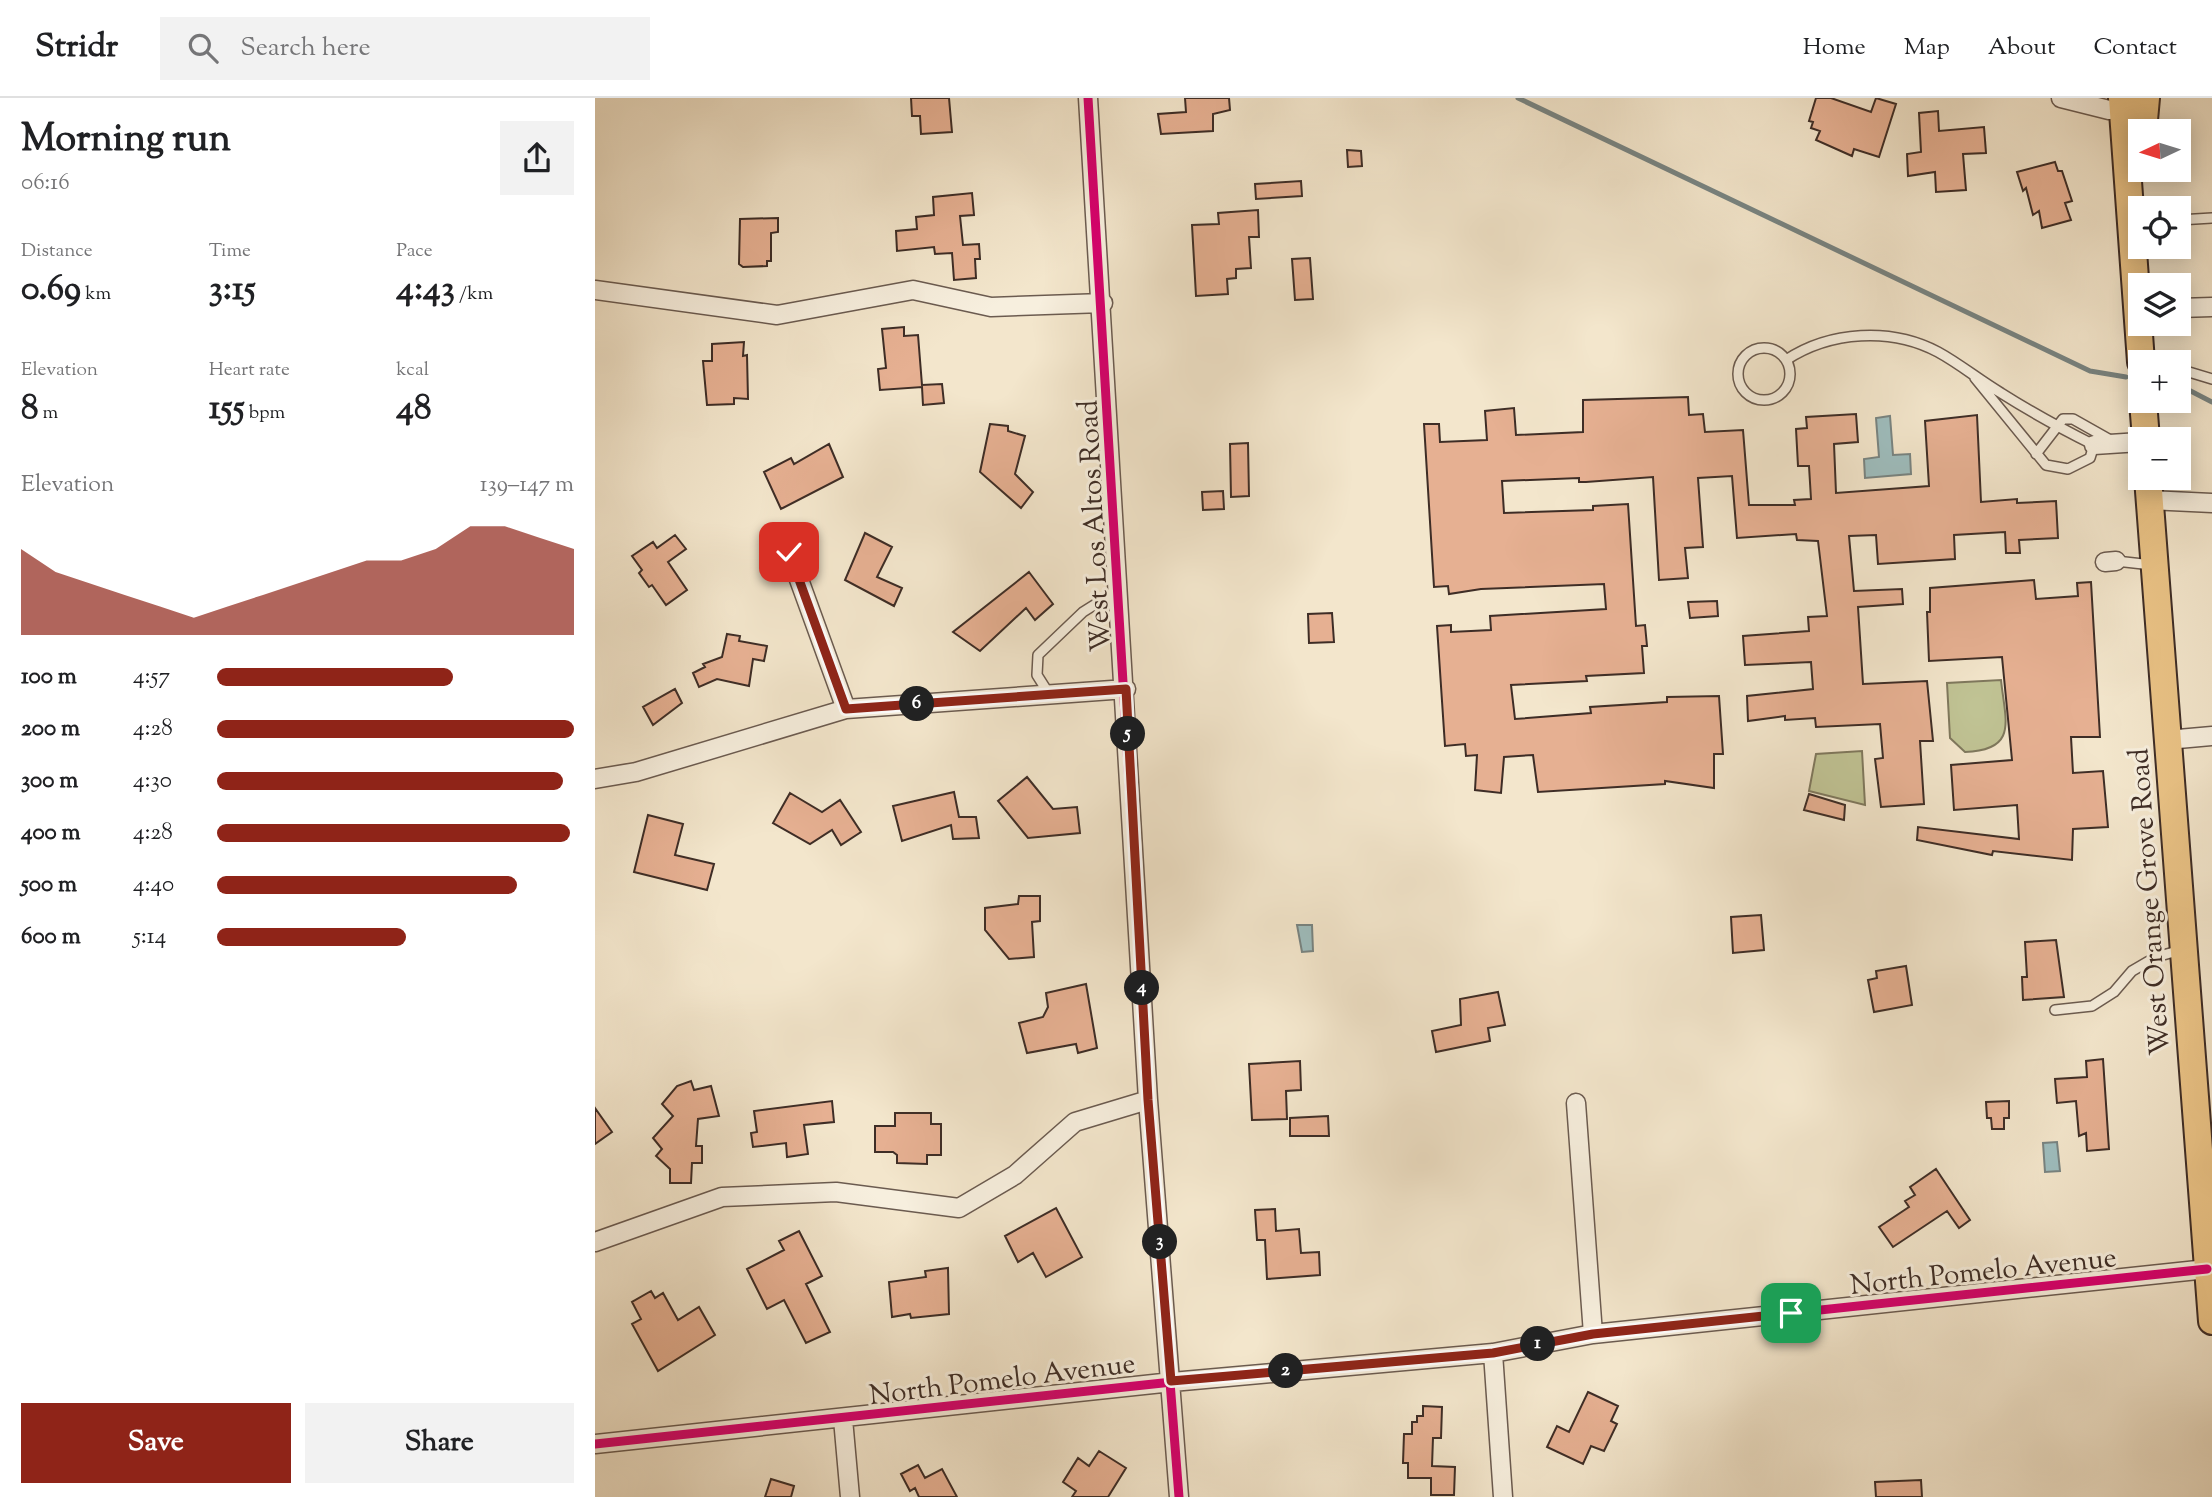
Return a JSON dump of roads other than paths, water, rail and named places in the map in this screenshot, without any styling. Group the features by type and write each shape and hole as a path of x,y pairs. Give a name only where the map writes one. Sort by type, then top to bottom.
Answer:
{"main road":[{"path":"2136,109 2137,196"},
{"name":"West Orange Grove Road","path":"2148,490 2183,949 2199,1107 2212,1321"}],"street":[{"name":"West Los Altos Road","path":"1089,98 1126,689 1148,1100 1179,1497"},
{"path":"2061,98 2109,110 2136,109"},
{"path":"595,290 777,315 913,290 991,307 1103,303"},
{"path":"2191,308 2212,307"},
{"path":"2094,445 2128,443"},
{"path":"2153,490 2212,503"},
{"path":"789,552 846,709"},
{"path":"595,779 636,772 846,709 1126,689"},
{"path":"2167,740 2212,736"},
{"path":"595,1242 722,1197 836,1192 959,1208 1015,1175 1075,1122 1148,1100"},
{"path":"1576,1102 1593,1334"},
{"name":"North Pomelo Avenue","path":"595,1444 843,1419 1171,1381 1493,1353 1593,1334 2207,1269"},
{"path":"1493,1353 1503,1497"},
{"path":"843,1419 850,1497"}],"lane":[{"path":"2191,219 2212,218"},
{"path":"1786,360 1800,351 1844,337 1891,337 1935,351 2056,426 2094,445 2090,458 2068,469 2046,465 1975,378"},
{"path":"1765,348 1780,354 1786,360 1789,368 1788,385 1776,397 1759,400 1745,391 1739,375 1740,367 1749,353 1765,348"},
{"path":"2191,373 2212,379"},
{"path":"2036,454 2063,419 2073,418 2116,444"},
{"path":"2111,561 2154,565"},
{"path":"1049,694 1037,675 1038,655 1083,612 1119,589"},
{"path":"2055,1010 2092,1006 2114,992 2132,971 2156,957 2183,949"}],"water":[{"path":"1890,416 1893,455 1910,454 1911,474 1865,478 1864,459 1879,457 1876,418"},
{"path":"1297,925 1312,925 1313,951 1302,952"},
{"path":"2057,1142 2060,1171 2045,1172 2043,1143"}],"waterway":[{"path":"1518,98 2090,371 2126,377"},
{"path":"2191,391 2212,402"}]}
